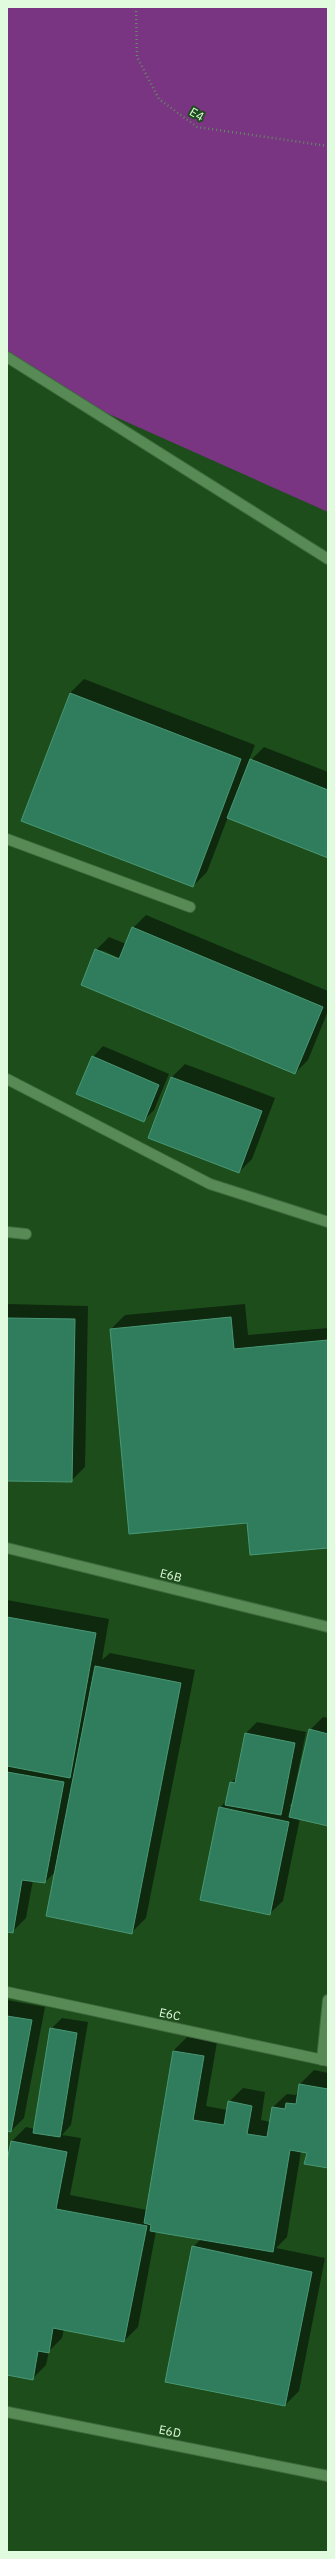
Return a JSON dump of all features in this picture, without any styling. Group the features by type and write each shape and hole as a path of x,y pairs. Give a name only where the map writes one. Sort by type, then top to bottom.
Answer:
{"lane":[{"path":"7,357 328,559"},
{"path":"7,839 190,907"},
{"path":"7,1079 210,1184 328,1222"},
{"path":"7,1232 26,1234"},
{"name":"E6B","path":"7,1548 328,1627"},
{"name":"E6C","path":"7,1992 325,2060"},
{"path":"325,2060 328,2000"},
{"name":"E6D","path":"7,2412 328,2476"}],"path":[{"name":"E4","path":"136,7 137,57 159,99 197,128 328,146"}],"shaded area":[{"path":"7,7 328,7 328,512 82,402 7,357"}],"building":[{"path":"70,693 241,759 193,887 21,821"},
{"path":"250,759 328,790 328,858 227,818"},
{"path":"132,927 323,1007 295,1074 81,985 95,949 119,959"},
{"path":"92,1056 159,1085 144,1122 76,1094"},
{"path":"171,1077 262,1111 239,1173 148,1138"},
{"path":"231,1317 234,1349 328,1340 328,1548 250,1555 247,1523 129,1534 110,1329"},
{"path":"7,1318 75,1319 72,1482 7,1481"},
{"path":"7,1617 96,1633 70,1778 7,1766"},
{"path":"95,1666 181,1683 132,1934 46,1916"},
{"path":"309,1729 328,1734 328,1826 289,1817"},
{"path":"245,1733 295,1743 281,1815 225,1805 230,1782 235,1783"},
{"path":"7,1772 64,1782 45,1883 22,1880 13,1933 7,1932"},
{"path":"219,1807 289,1822 270,1915 200,1900"},
{"path":"7,2016 32,2020 11,2132 7,2131"},
{"path":"50,2028 77,2033 60,2137 33,2133"},
{"path":"173,2051 204,2056 193,2120 224,2125 228,2101 252,2106 247,2134 267,2137 272,2107 285,2109 286,2103 296,2104 299,2084 328,2089 328,2168 304,2164 307,2153 290,2150 273,2252 150,2231 151,2225 144,2223"},
{"path":"11,2141 67,2152 56,2209 147,2226 124,2342 53,2328 49,2353 38,2351 33,2380 7,2375 7,2161"},
{"path":"192,2246 312,2272 285,2406 165,2382"}]}
